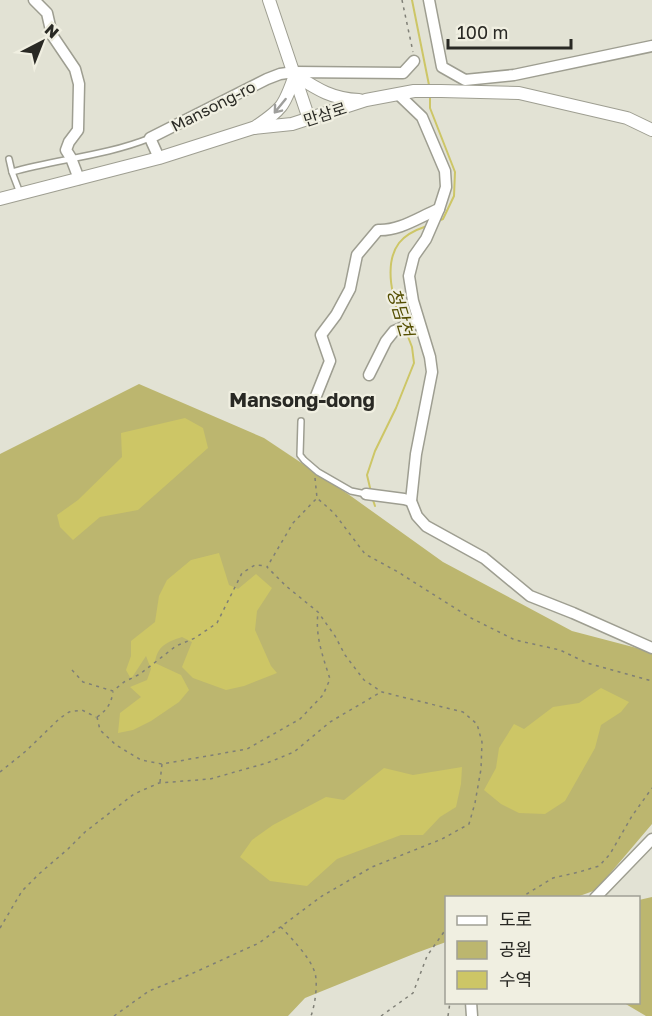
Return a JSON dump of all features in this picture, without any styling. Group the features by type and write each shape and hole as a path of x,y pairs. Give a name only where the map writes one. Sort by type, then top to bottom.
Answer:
{"street":[{"path":"34,0 47,13 52,35 75,69 79,84 78,130 66,150 79,179"},
{"path":"269,0 309,119"},
{"path":"429,0 442,66 465,80 514,75 652,46"},
{"name":"Mansong-ro","path":"150,138 267,79 294,74 403,73 414,61"},
{"path":"294,74 322,93 366,100"},
{"path":"254,128 282,106 294,74"},
{"name":"만삼로","path":"0,199 159,158 254,128 292,124 366,100 414,91 519,93 627,118 652,130"},
{"path":"398,94 422,117 445,171 446,187 426,239 414,256 409,276 413,301 408,325 430,357 432,372 416,454 411,501 417,516 426,526 484,558 530,596 652,648"},
{"path":"150,138 159,158"},
{"path":"312,406 330,361 321,335 336,315 350,289 357,255 378,230 389,231 421,216 437,213"},
{"path":"369,375 386,341 394,331 408,325"},
{"path":"366,494 411,501"},
{"path":"596,896 652,839"}],"lane":[{"name":"Mansong-ro","path":"12,172 111,151 150,138"},
{"path":"9,159 20,194"},
{"path":"301,421 300,455 304,460 318,472 351,491 366,494"}],"path":[{"path":"402,0 414,61"},
{"path":"318,472 315,479 317,498 334,513 365,554 469,617 515,640 560,650 587,663 652,681"},
{"path":"267,567 293,523 317,498"},
{"path":"97,717 106,711 112,701 113,691 124,682 140,674 176,646 195,638 217,623 242,573 255,565 267,567 318,612 364,680 382,692 464,712 477,724 482,742 481,769 469,824 442,839 372,867 322,896 259,943 149,991 114,1016"},
{"path":"97,717 100,730 116,744 141,760 162,764 247,749 300,719 323,694 330,680 319,644 318,612"},
{"path":"72,670 83,682 113,691"},
{"path":"0,928 22,891 40,873 85,832 134,794 159,783 210,779 267,763 294,752 330,722 382,692"},
{"path":"0,772 26,751 58,719 69,712 82,710 97,717"},
{"path":"159,783 162,764"},
{"path":"522,896 553,878 599,866 610,854 632,816 652,788"},
{"path":"281,927 305,955 315,974 315,1001 311,1016"},
{"path":"381,1016 413,993 426,956 445,932"}],"green space":[{"path":"139,384 264,438 348,494 443,562 572,631 652,652 652,824 596,890 580,896 445,896 445,942 305,998 288,1016 0,1016 0,454"},
{"path":"652,897 652,1016 646,1016 626,1004 640,1004 640,900"}],"water":[{"path":"185,418 203,428 208,448 138,510 100,517 73,540 60,527 57,515 78,500 122,457 121,433"},
{"path":"219,553 229,585 238,589 256,574 272,588 257,611 255,630 271,666 277,673 244,686 226,690 193,678 182,667 192,642 182,637 167,643 160,649 155,663 181,675 189,690 179,702 151,721 133,730 118,733 120,713 141,697 130,687 147,680 151,669 146,656 131,679 126,670 131,656 131,641 155,622 159,596 167,580 191,560"},
{"path":"601,688 629,702 621,712 601,725 595,748 565,801 545,814 519,813 501,804 484,790 496,768 499,748 514,724 524,729 553,707 579,703"},
{"path":"462,767 456,807 440,817 423,835 401,835 337,859 307,886 270,881 240,857 252,840 273,825 326,797 344,800 384,768 413,775"}],"waterway":[{"name":"청담천","path":"412,0 429,85"},
{"name":"청담천","path":"430,94 430,108 455,172 454,196 443,219 438,221"},
{"name":"청담천","path":"402,324 395,305 391,283 391,261 402,240 427,226"},
{"name":"청담천","path":"371,492 367,475 375,451 414,363 412,347 405,329"},
{"name":"청담천","path":"372,497 375,506"}],"district":[{"name":"Mansong-dong","path":"302,399"}]}
